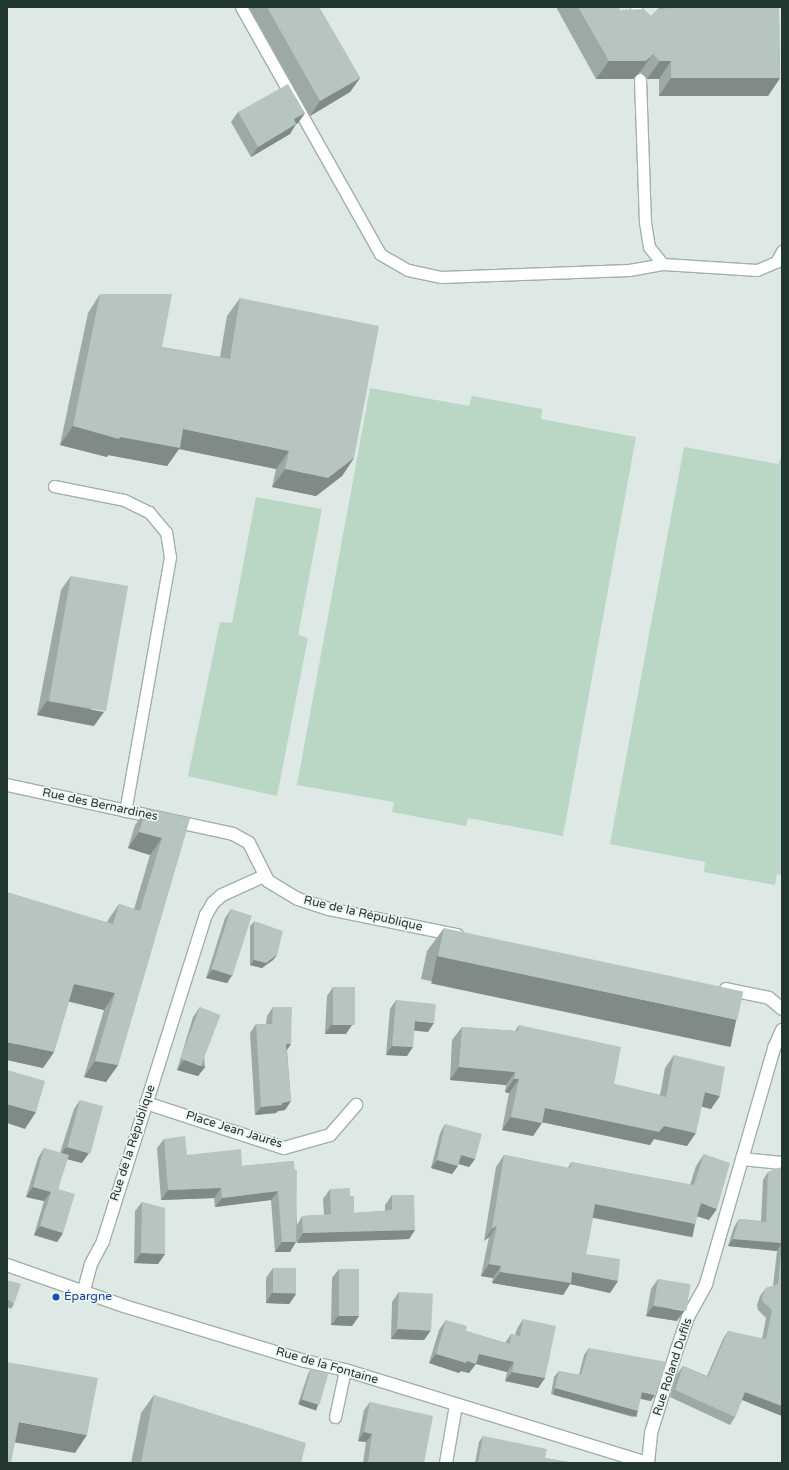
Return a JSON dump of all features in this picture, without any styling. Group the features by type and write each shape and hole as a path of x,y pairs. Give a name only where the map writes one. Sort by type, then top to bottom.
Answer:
{"street":[{"name":"Rue des Bernardines","path":"7,785 233,834 249,843 264,876"},
{"name":"Rue de la République","path":"84,1290 91,1264 103,1241 146,1103 210,909 222,895 264,876 282,891 328,909 468,937"},
{"path":"715,987 769,998 782,1009"},
{"name":"Rue Roland Dufils","path":"643,1462 688,1317 706,1284 776,1042 782,1030"},
{"name":"Place Jean Jaurès","path":"146,1103 284,1148 330,1135 356,1105"},
{"path":"742,1159 782,1163"},
{"name":"Rue de la Fontaine","path":"7,1265 84,1290 124,1306 305,1361 345,1370 643,1462"},
{"path":"446,1463 456,1405"}],"lane":[{"path":"241,7 380,254 408,270 441,277 629,270 663,264 757,270 776,262 782,251"},
{"path":"636,7 638,27"},
{"path":"640,79 646,228 649,247 663,264"},
{"path":"54,486 124,500 149,512 166,532 170,557 125,811"},
{"path":"335,1417 345,1370"}],"green space":[{"path":"370,388 469,406 472,396 542,409 541,419 636,437 563,836 468,818 466,826 392,812 394,802 297,785"},
{"path":"684,447 778,464 782,455 782,875 777,874 775,885 704,872 705,862 610,844"},
{"path":"256,497 322,509 298,635 308,638 277,796 188,776 220,622 232,623"}],"building":[{"path":"267,7 319,7 360,78 320,101"},
{"path":"578,7 618,7 620,10 644,9 651,16 658,9 671,7 779,7 780,78 671,78 671,61 660,61 653,54 646,61 609,61"},
{"path":"288,84 305,113 294,119 296,124 258,147 238,112"},
{"path":"100,294 172,294 162,347 230,359 240,298 379,326 354,458 328,478 285,469 289,451 183,429 180,448 120,437 119,439 73,426"},
{"path":"71,576 128,586 106,711 49,701"},
{"path":"147,809 190,818 118,1065 95,1061 115,993 74,984 54,1052 7,1042 7,892 113,924 119,904 140,911 162,838 139,832"},
{"path":"231,909 252,916 232,976 212,969"},
{"path":"254,921 283,931 277,955 266,963 254,960"},
{"path":"444,928 743,992 737,1020 438,956"},
{"path":"333,987 355,987 355,1025 333,1025"},
{"path":"396,1000 436,1004 434,1023 415,1021 413,1047 392,1046"},
{"path":"200,1007 221,1015 201,1066 180,1058"},
{"path":"273,1007 292,1007 291,1044 286,1044 291,1101 282,1103 282,1105 261,1107 256,1024 272,1024"},
{"path":"519,1025 621,1047 614,1084 666,1097 674,1055 725,1067 720,1096 705,1092 696,1133 664,1126 659,1132 545,1108 542,1123 511,1117 519,1079 514,1079 515,1072 459,1067 462,1027 518,1031"},
{"path":"7,1070 45,1081 36,1112 7,1104"},
{"path":"80,1100 103,1106 91,1154 67,1147"},
{"path":"445,1124 482,1134 475,1159 461,1155 458,1166 437,1160"},
{"path":"185,1136 187,1155 241,1149 242,1166 294,1161 294,1170 297,1170 296,1242 282,1242 278,1191 222,1198 221,1188 168,1190 164,1139"},
{"path":"44,1148 69,1155 58,1189 75,1194 63,1233 40,1226 51,1192 33,1187"},
{"path":"704,1154 730,1163 717,1209 701,1203 695,1224 595,1204 586,1254 620,1259 618,1281 572,1272 571,1283 500,1272 501,1266 489,1264 497,1225 492,1229 504,1155 570,1168 571,1162 694,1185"},
{"path":"782,1167 782,1243 733,1239 739,1219 766,1222 768,1172"},
{"path":"350,1188 350,1196 354,1196 354,1213 392,1210 392,1195 414,1195 415,1230 303,1233 302,1216 331,1214 330,1189"},
{"path":"142,1202 165,1208 165,1254 141,1253"},
{"path":"782,1246 782,1406 745,1392 735,1417 675,1390 683,1366 708,1377 728,1331 766,1339 772,1310 763,1302 762,1297 766,1288 778,1284"},
{"path":"273,1268 296,1268 296,1293 273,1293"},
{"path":"339,1269 359,1269 359,1316 339,1316"},
{"path":"658,1279 691,1284 686,1311 654,1306"},
{"path":"7,1280 21,1284 14,1304 7,1299"},
{"path":"399,1292 433,1294 431,1331 397,1329"},
{"path":"523,1319 556,1326 545,1378 512,1372 514,1362 479,1354 476,1364 467,1361 466,1363 436,1354 446,1320 467,1326 466,1331 510,1344 511,1334 520,1336"},
{"path":"589,1348 667,1362 655,1395 642,1392 638,1411 555,1388 559,1371 581,1375"},
{"path":"7,1362 98,1378 87,1435 19,1422 11,1463 7,1463"},
{"path":"311,1369 328,1374 319,1405 302,1400"},
{"path":"154,1395 306,1443 301,1463 141,1463"},
{"path":"370,1402 433,1416 424,1463 368,1463 372,1434 364,1432"},
{"path":"483,1436 547,1449 545,1458 574,1463 478,1463"}],"place":[{"name":"Épargne","path":"56,1297"}]}
